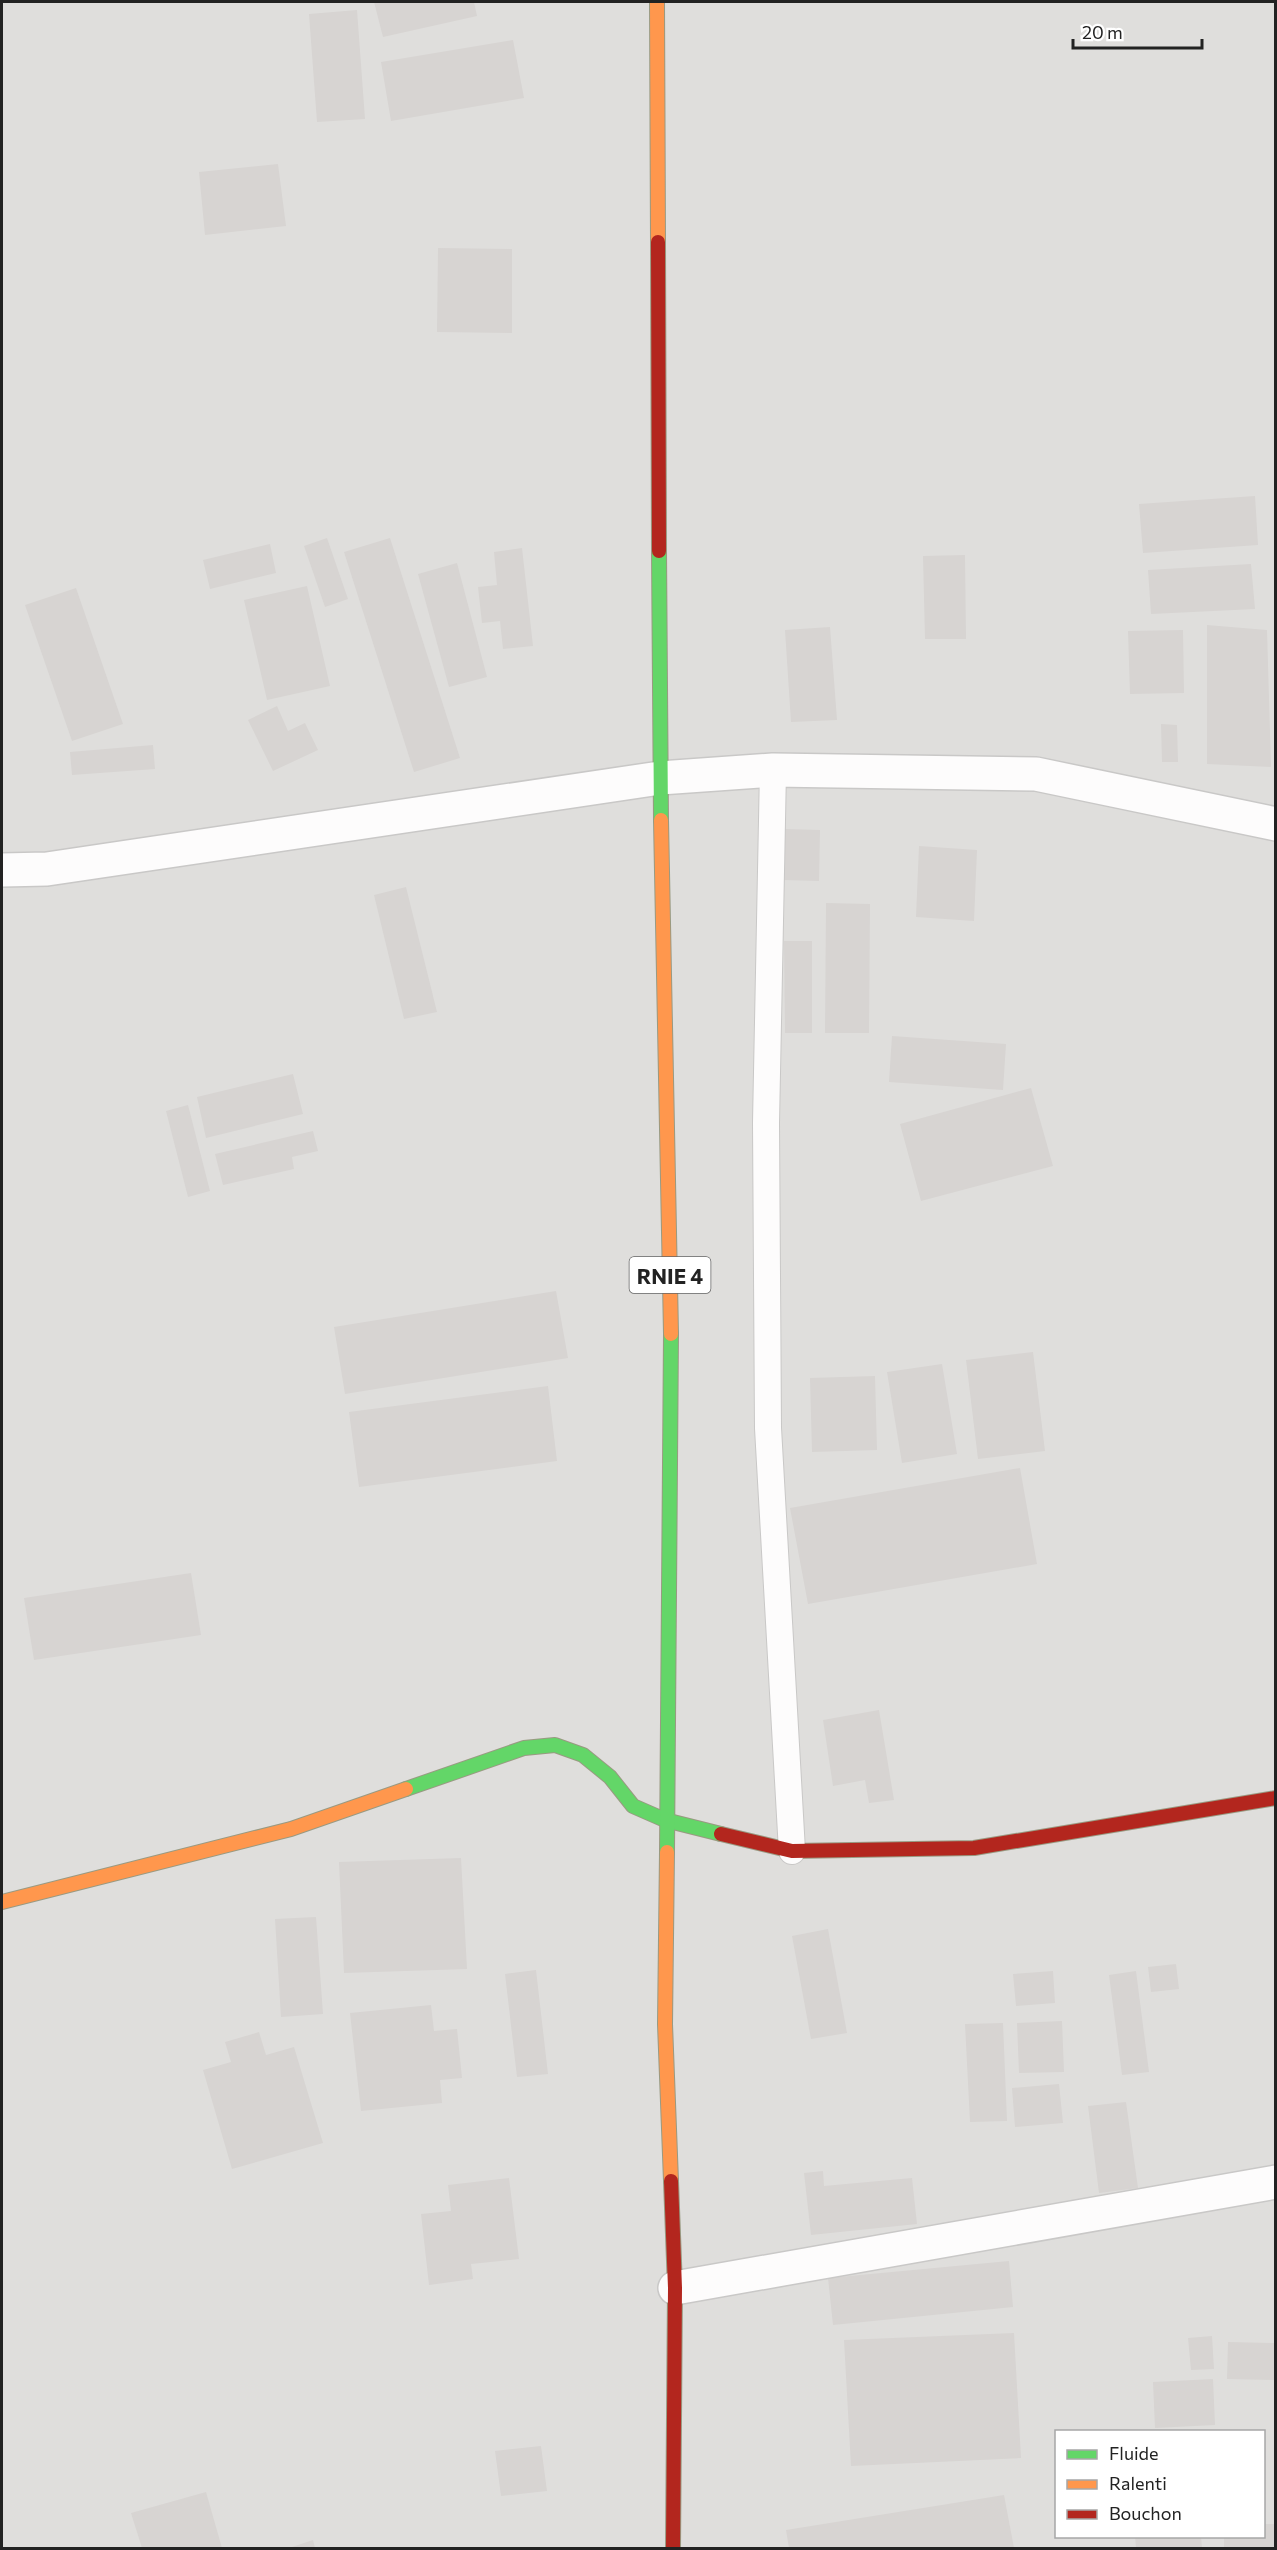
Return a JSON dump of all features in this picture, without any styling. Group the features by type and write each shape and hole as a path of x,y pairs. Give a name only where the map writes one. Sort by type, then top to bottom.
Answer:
{"main road":[{"name":"RNIE 4","path":"657,2 660,778 672,1360 665,1820 665,2024 675,2288 673,2548"},
{"path":"2,1902 291,1829 524,1748 555,1745 583,1755 610,1777 633,1806 665,1820 792,1851 974,1848 1275,1798"}],"street":[{"path":"2,870 47,869 660,778 773,770 1036,774 1275,824"},
{"path":"675,2288 1275,2182"}],"lane":[{"path":"773,770 766,1123 768,1428 792,1851"}],"shaded area":[{"path":"2,2 1275,2 1275,2548 2,2548"}],"building":[{"path":"374,2 474,2 477,16 383,37"},
{"path":"357,10 365,119 317,122 309,14"},
{"path":"513,40 524,98 391,121 381,62"},
{"path":"278,164 286,226 205,235 199,172"},
{"path":"438,248 512,249 512,333 437,332"},
{"path":"1255,496 1258,545 1143,553 1139,504"},
{"path":"327,538 348,599 325,607 304,546"},
{"path":"390,538 460,758 414,772 344,552"},
{"path":"270,544 276,573 210,589 203,560"},
{"path":"522,548 533,646 503,649 500,621 482,623 478,587 497,585 494,552"},
{"path":"965,555 966,639 925,639 923,556"},
{"path":"457,563 487,677 449,687 418,574"},
{"path":"1251,564 1255,609 1151,614 1148,570"},
{"path":"307,586 330,686 267,700 244,600"},
{"path":"76,588 123,724 72,741 25,605"},
{"path":"1207,625 1267,630 1271,767 1207,764"},
{"path":"830,627 837,720 791,722 785,630"},
{"path":"1183,630 1184,693 1130,694 1128,631"},
{"path":"277,706 288,731 305,723 318,750 273,771 248,720"},
{"path":"1161,724 1177,725 1178,762 1162,762"},
{"path":"153,745 155,769 72,775 70,752"},
{"path":"785,829 820,830 819,881 783,880"},
{"path":"919,846 977,850 974,921 916,917"},
{"path":"406,887 437,1012 404,1019 374,895"},
{"path":"826,903 870,904 869,1033 825,1033"},
{"path":"784,941 812,941 812,1033 785,1033"},
{"path":"892,1036 1006,1044 1003,1090 889,1082"},
{"path":"293,1074 303,1114 206,1138 197,1097"},
{"path":"1031,1088 1053,1166 921,1201 900,1124"},
{"path":"188,1105 210,1191 188,1197 166,1111"},
{"path":"313,1131 318,1151 292,1157 294,1169 223,1185 215,1154"},
{"path":"556,1291 568,1358 345,1394 334,1327"},
{"path":"1033,1352 1045,1451 978,1459 966,1360"},
{"path":"942,1364 957,1454 902,1463 887,1372"},
{"path":"875,1376 877,1450 812,1452 810,1378"},
{"path":"548,1386 557,1461 359,1487 349,1412"},
{"path":"1020,1468 1037,1564 808,1604 790,1508"},
{"path":"191,1573 201,1635 34,1660 24,1598"},
{"path":"879,1710 894,1800 869,1803 865,1780 833,1786 823,1720"},
{"path":"461,1858 467,1969 344,1973 339,1862"},
{"path":"316,1917 323,2014 281,2017 275,1919"},
{"path":"828,1929 847,2033 811,2039 792,1936"},
{"path":"1176,1964 1179,1989 1151,1992 1148,1967"},
{"path":"536,1970 548,2074 517,2077 505,1974"},
{"path":"1053,1971 1055,2003 1016,2006 1013,1974"},
{"path":"1136,1971 1149,2072 1122,2075 1109,1975"},
{"path":"431,2005 434,2031 457,2029 462,2078 440,2080 442,2103 361,2111 350,2013"},
{"path":"1062,2021 1064,2072 1019,2073 1017,2023"},
{"path":"1003,2023 1007,2121 970,2122 965,2024"},
{"path":"259,2032 266,2055 294,2047 323,2143 232,2169 203,2070 231,2062 225,2042"},
{"path":"1059,2084 1063,2123 1015,2127 1012,2088"},
{"path":"1126,2102 1138,2188 1099,2193 1088,2106"},
{"path":"823,2171 824,2186 912,2178 917,2224 811,2235 804,2173"},
{"path":"509,2178 519,2259 471,2264 473,2279 429,2285 421,2214 451,2211 448,2185"},
{"path":"1009,2261 1013,2307 833,2325 828,2278"},
{"path":"1014,2333 1021,2458 851,2466 844,2340"},
{"path":"1212,2336 1214,2369 1191,2370 1188,2338"},
{"path":"1228,2342 1276,2343 1276,2380 1227,2379"},
{"path":"1213,2379 1215,2425 1155,2428 1153,2382"},
{"path":"541,2446 547,2491 501,2496 495,2451"},
{"path":"206,2492 222,2548 142,2548 131,2513"},
{"path":"1004,2495 1014,2548 789,2548 786,2530"},
{"path":"1265,2524 1276,2524 1276,2548 1224,2548 1224,2538 1265,2538"},
{"path":"1135,2538 1201,2538 1202,2548 1136,2548"},
{"path":"313,2540 315,2548 289,2548"}],"traffic: fast":[{"path":"659,551 661,820"},
{"path":"667,1852 671,1334"},
{"path":"406,1789 524,1748 555,1745 583,1755 610,1777 633,1806 665,1820 721,1834"}],"traffic: slow":[{"path":"657,2 658,242"},
{"path":"661,820 671,1334"},
{"path":"2,1902 291,1829 406,1789"},
{"path":"667,1852 665,2024 671,2181"}],"traffic: jam":[{"path":"658,242 659,551"},
{"path":"721,1834 792,1851 974,1848 1276,1798"},
{"path":"671,2181 675,2288 673,2548"}]}
